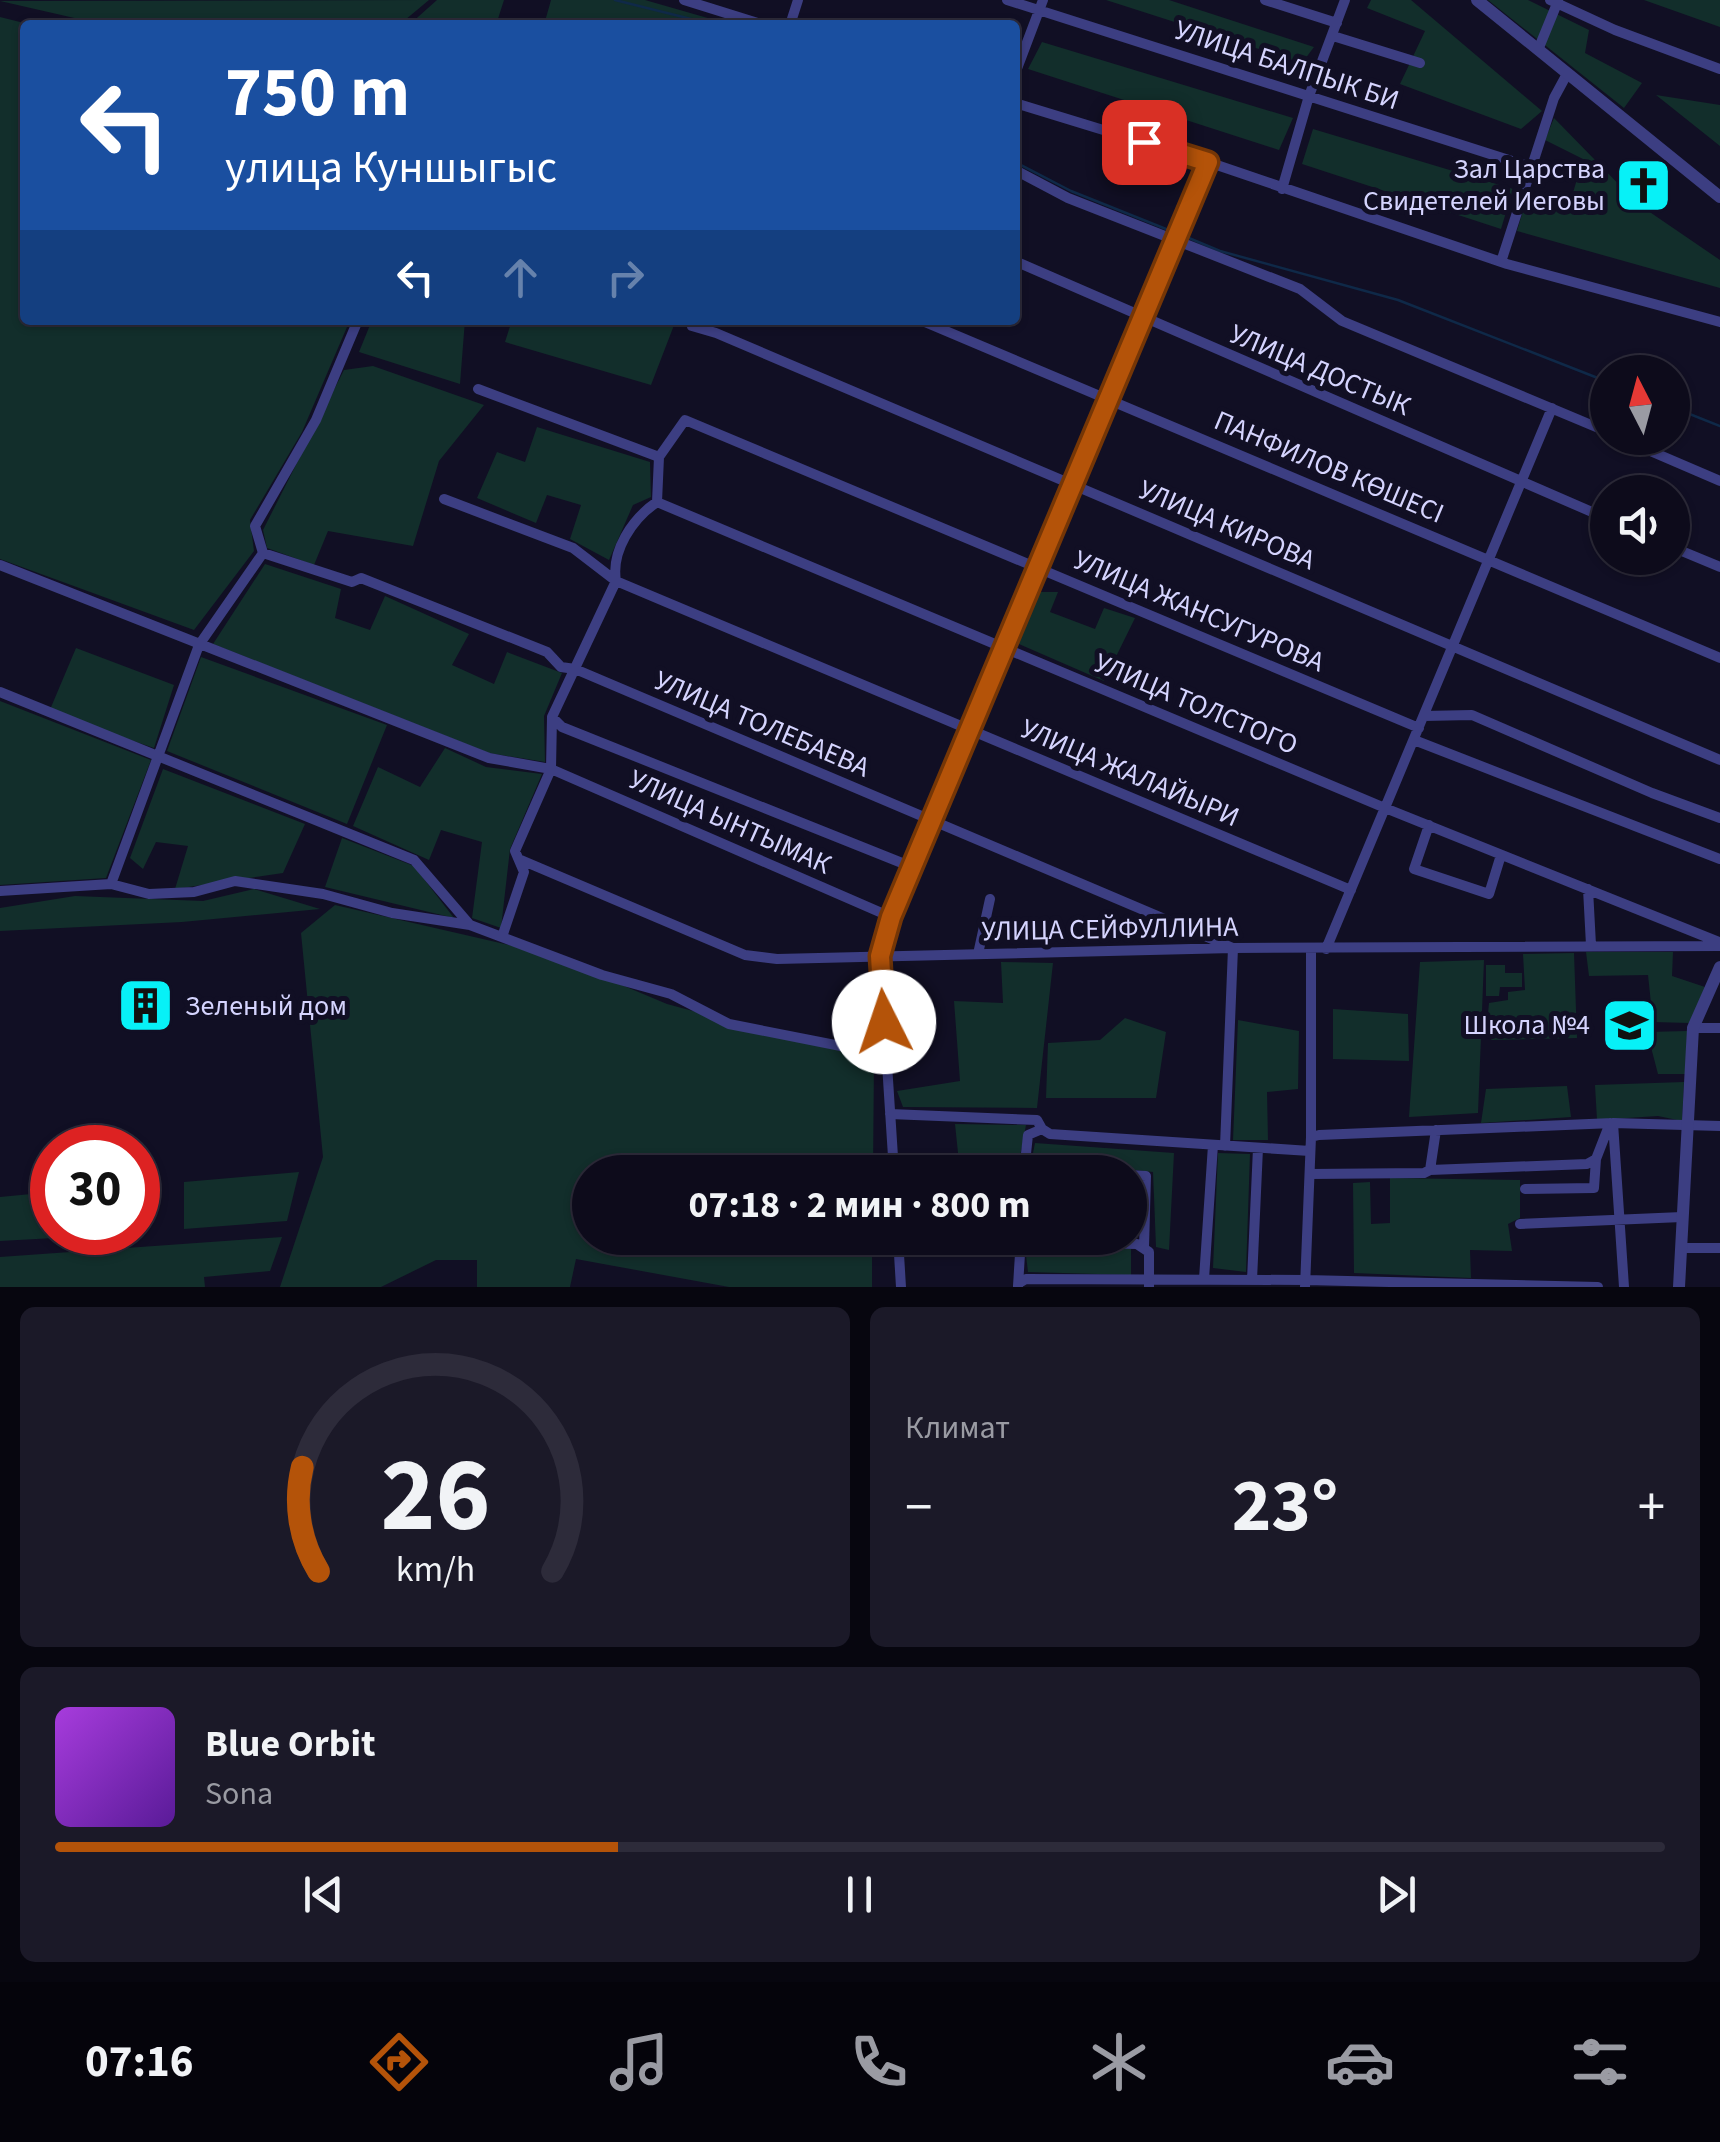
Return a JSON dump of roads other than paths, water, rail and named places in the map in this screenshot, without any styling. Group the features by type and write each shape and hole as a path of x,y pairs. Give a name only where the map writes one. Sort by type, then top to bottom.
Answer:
{"street":[{"path":"684,0 748,20"},
{"name":"УЛИЦА БАЛПЫК БИ","path":"1007,0 1041,5 1553,174"},
{"path":"1265,0 1337,23"},
{"path":"1282,190 1310,96 1345,0"},
{"path":"1477,0 1720,197"},
{"path":"1538,50 1555,1 1615,30 1720,69"},
{"path":"1020,61 1041,5"},
{"path":"1333,36 1420,63"},
{"path":"1501,262 1554,98 1568,74"},
{"path":"1020,104 1208,162 1501,262 1720,322"},
{"path":"893,1155 880,956 891,917 1208,162"},
{"path":"1020,173 1068,198 1300,288 1342,321 1590,424"},
{"name":"УЛИЦА ДОСТЫК","path":"1020,263 1590,511"},
{"path":"111,884 199,645 263,553 255,526 316,420 356,325"},
{"name":"УЛИЦА КИРОВА","path":"692,325 1720,760"},
{"name":"ПАНФИЛОВ КӨШЕСІ","path":"932,325 1720,658"},
{"path":"478,389 658,457 656,502 636,516 613,564 616,581 552,717 551,769 515,851 524,872 502,937"},
{"path":"1326,949 1552,408"},
{"name":"УЛИЦА ЖАНСУГУРОВА","path":"658,457 685,420 1038,567 1416,734 1720,858"},
{"path":"1660,455 1720,481"},
{"name":"УЛИЦА ЖАЛАЙЫРИ","path":"444,499 573,548 616,581 1351,890"},
{"name":"УЛИЦА ТОЛСТОГО","path":"656,502 1428,826 1720,944"},
{"name":"УЛИЦА ТОЛЕБАЕВА","path":"263,553 352,582 361,578 547,652 561,666 1233,948"},
{"path":"1690,554 1720,567"},
{"name":"УЛИЦА ЫНТЫМАК","path":"0,566 489,758 551,769 891,917"},
{"path":"0,692 414,860 470,925"},
{"path":"1424,716 1472,715 1720,818"},
{"path":"552,717 562,727 912,867"},
{"path":"1428,826 1414,869 1488,894 1502,854"},
{"name":"УЛИЦА СЕЙФУЛЛИНА","path":"521,860 745,955 778,960 1233,948 1720,944"},
{"path":"0,891 111,884 149,894 194,892 235,881 323,894 392,914 470,925 602,974 671,994 728,1024 886,1055"},
{"path":"1588,889 1591,945"},
{"path":"978,954 990,898"},
{"path":"1226,1146 1233,948"},
{"path":"1306,1283 1311,949"},
{"path":"1680,1287 1693,1028 1720,968"},
{"path":"1693,1028 1720,1028"},
{"path":"890,1114 1037,1120 1042,1130 1050,1134 1310,1150"},
{"path":"1311,1138 1611,1123 1720,1126"},
{"path":"1524,1189 1594,1188 1596,1159 1611,1123"},
{"path":"1611,1123 1624,1287"},
{"path":"1026,1155 1028,1136 1042,1130"},
{"path":"1430,1170 1436,1130"},
{"path":"1204,1280 1212,1146"},
{"path":"1244,1282 1258,1148"},
{"path":"1310,1174 1424,1174 1430,1170 1586,1164 1596,1159"},
{"path":"1520,1224 1682,1218"},
{"path":"1682,1248 1720,1248"},
{"path":"1147,1251 1150,1283"},
{"path":"899,1255 901,1287"},
{"path":"1019,1285 1020,1255"},
{"path":"1019,1285 1026,1279 1598,1287"}],"waterway":[{"path":"615,0 695,20"},
{"path":"1020,165 1071,191 1176,233"},
{"path":"1184,236 1220,251 1398,300 1590,375"},
{"path":"1690,414 1720,426"}],"place":[{"name":"Зал Царства Свидетелей Иеговы","path":"1644,185"},
{"name":"Зеленый дом","path":"146,1006"},
{"name":"Школа №4","path":"1629,1025"}]}
